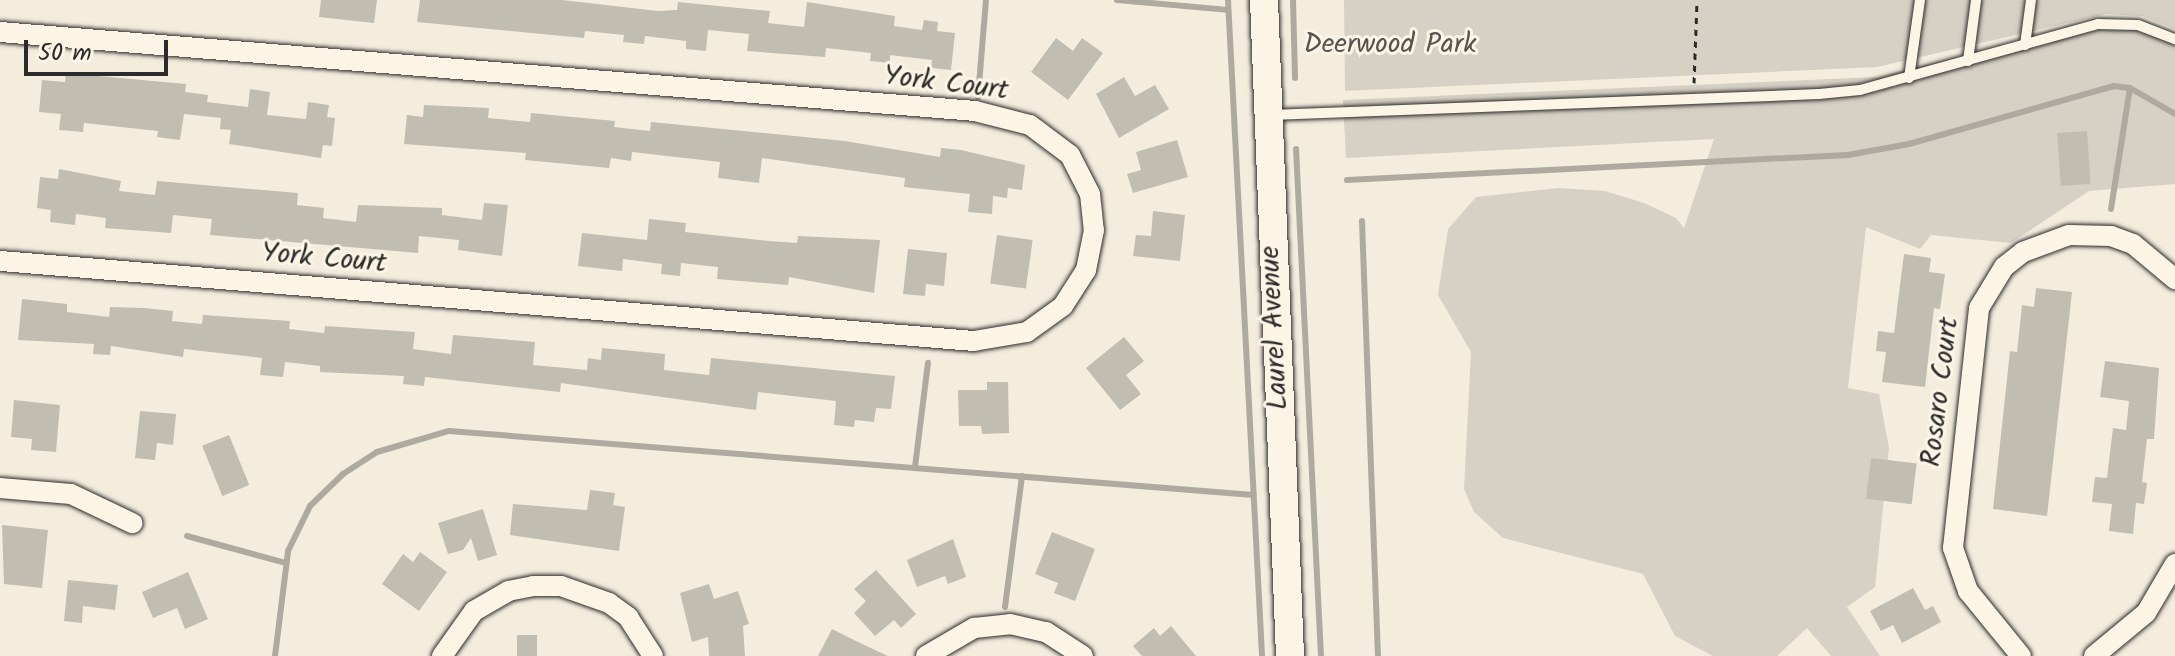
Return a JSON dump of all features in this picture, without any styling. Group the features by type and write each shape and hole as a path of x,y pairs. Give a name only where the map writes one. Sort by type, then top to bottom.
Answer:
{"main road":[{"name":"Laurel Avenue","path":"1264,0 1265,116 1290,656"}],"street":[{"name":"York Court","path":"0,32 975,111 1030,125 1070,155 1090,194 1094,230 1086,270 1063,306 1027,332 974,341 0,261"},
{"name":"Rosaro Court","path":"2021,656 1968,591 1953,548 1979,308 2004,267 2023,252 2069,235 2111,236 2133,244 2175,279"},
{"path":"0,488 71,494 132,523"},
{"path":"2094,656 2146,613 2175,564"},
{"path":"442,656 463,622 490,600 533,586 561,586 609,603 628,617 653,656"},
{"path":"926,656 974,628 1010,624 1046,632 1083,656"}],"lane":[{"path":"1909,78 1920,0"},
{"path":"1968,61 1976,0"},
{"path":"2025,45 2031,0"},
{"path":"1265,116 1833,93 1909,78 2025,45 2120,23 2175,39"}],"path":[{"path":"1694,99 1697,0"}],"green space":[{"name":"Deerwood Park","path":"1344,0 2175,0 2175,29 2142,16 2106,14 1877,67 1345,91"},
{"path":"2140,25 2175,40 2175,184 2089,191 2011,243 1931,235 1920,249 1866,227 1848,388 1879,394 1889,448 1875,587 1847,607 1880,656 1831,656 1807,628 1777,656 1713,656 1675,636 1643,574 1503,538 1474,512 1464,489 1471,352 1438,295 1448,229 1476,197 1559,188 1605,191 1644,203 1676,218 1684,228 1714,139 1346,158 1343,100 1877,77 2081,27"}],"building":[{"path":"321,0 377,0 374,23 319,17"},
{"path":"420,0 562,0 658,11 677,10 678,2 770,11 768,23 804,27 807,2 895,16 894,26 922,30 924,20 938,22 937,31 955,33 951,70 931,68 932,60 890,55 890,63 870,61 871,53 826,48 825,57 747,51 749,34 708,30 706,51 686,49 686,41 645,36 644,44 623,42 624,35 585,31 584,38 417,22"},
{"path":"1056,38 1073,51 1082,38 1103,53 1068,100 1031,72"},
{"path":"66,73 186,84 185,92 208,95 207,102 248,107 250,89 270,92 267,115 306,119 308,102 329,105 327,117 335,118 332,146 323,145 321,158 229,144 231,130 220,129 221,118 184,114 180,140 157,137 158,131 84,123 83,132 59,130 61,114 39,112 42,80 65,82"},
{"path":"1124,77 1135,96 1155,85 1169,109 1119,138 1096,94"},
{"path":"424,105 489,108 488,118 530,122 531,113 615,121 614,127 650,131 651,122 845,141 940,157 941,148 961,150 1025,165 1022,190 1008,188 1007,198 993,196 992,214 968,212 970,194 904,187 905,178 762,158 759,183 718,178 720,162 632,152 631,161 611,158 609,168 525,160 526,153 404,144 407,115 423,117"},
{"path":"2087,131 2091,184 2061,186 2057,133"},
{"path":"1177,140 1188,177 1133,193 1127,174 1141,170 1136,152"},
{"path":"59,169 121,181 119,191 155,195 157,181 298,193 297,205 324,208 323,218 356,222 358,205 442,208 442,215 482,220 484,203 508,205 502,256 458,250 459,240 419,236 418,253 210,235 212,219 173,215 171,233 105,228 106,218 76,214 75,225 50,222 51,210 37,208 40,177 58,179"},
{"path":"1153,211 1185,215 1180,261 1133,256 1136,235 1151,236"},
{"path":"649,219 686,223 685,232 769,241 797,243 798,236 880,240 874,293 789,277 788,285 717,279 718,267 681,263 680,276 661,274 662,264 623,259 622,271 578,266 582,233 647,240"},
{"path":"997,235 1033,240 1026,289 990,284"},
{"path":"908,249 947,253 944,286 926,284 925,296 903,294"},
{"path":"1904,254 1931,258 1929,272 1945,274 1940,309 1934,308 1925,387 1882,382 1886,352 1876,351 1878,331 1894,333"},
{"path":"2036,288 2072,292 2047,516 1993,509 2010,351 2017,352 2022,305 2034,307"},
{"path":"22,299 67,304 67,312 109,317 110,307 144,308 173,311 172,321 202,324 203,315 290,321 289,329 324,333 325,326 415,332 413,349 451,354 453,335 535,342 533,365 587,370 588,358 601,360 602,348 665,354 664,370 709,375 711,358 895,376 891,409 876,408 874,422 855,420 854,427 834,425 836,401 758,392 756,410 561,383 560,392 425,377 424,386 403,384 404,376 320,372 320,366 285,362 283,377 260,375 262,358 184,349 183,357 111,346 110,355 93,354 94,344 18,340"},
{"path":"1124,337 1144,361 1126,375 1141,394 1120,410 1086,368"},
{"path":"2105,361 2159,368 2154,439 2147,439 2142,482 2147,483 2144,504 2136,503 2133,534 2109,531 2112,504 2092,502 2095,477 2107,478 2113,428 2126,430 2129,401 2100,397"},
{"path":"987,382 1008,382 1009,433 982,434 981,426 959,426 958,390 987,390"},
{"path":"14,400 60,405 56,452 31,450 32,439 11,437"},
{"path":"140,411 176,414 173,445 157,443 155,460 135,458"},
{"path":"229,435 249,485 222,496 202,446"},
{"path":"1871,458 1917,464 1912,504 1866,499"},
{"path":"590,490 615,493 613,505 625,507 619,551 510,535 513,504 587,510"},
{"path":"483,509 497,555 478,561 471,538 463,550 448,554 438,523"},
{"path":"2,525 48,530 42,588 4,584"},
{"path":"1052,532 1095,549 1075,601 1054,593 1058,583 1035,574"},
{"path":"953,539 966,577 948,584 945,576 917,587 907,560"},
{"path":"420,552 447,572 419,611 382,584 403,554 413,562"},
{"path":"876,570 916,614 901,628 894,620 875,636 854,613 866,601 854,589"},
{"path":"188,572 208,619 185,629 177,608 153,618 142,592"},
{"path":"68,580 118,585 115,610 83,606 82,623 64,621"},
{"path":"709,584 714,599 738,591 749,624 743,626 745,656 709,656 708,637 692,642 680,593"},
{"path":"1913,588 1925,610 1933,606 1941,622 1902,643 1893,625 1881,631 1870,611"},
{"path":"1171,626 1196,656 1142,656 1133,646 1154,628 1160,636"},
{"path":"832,629 856,641 888,656 818,656"},
{"path":"517,635 537,635 537,656 517,656"}],"waterway":[{"path":"978,97 986,0"},
{"path":"1117,0 1228,10"},
{"path":"1228,0 1262,656"},
{"path":"1293,0 1295,78"},
{"path":"1347,180 1848,155 1909,144 2114,86 2130,88 2175,114"},
{"path":"2111,209 2130,88"},
{"path":"1296,149 1321,656"},
{"path":"1362,221 1378,656"},
{"path":"915,467 928,363"},
{"path":"275,656 288,551 310,506 343,474 377,452 449,431 1253,495"},
{"path":"1005,607 1022,476"},
{"path":"187,536 286,563"}]}
